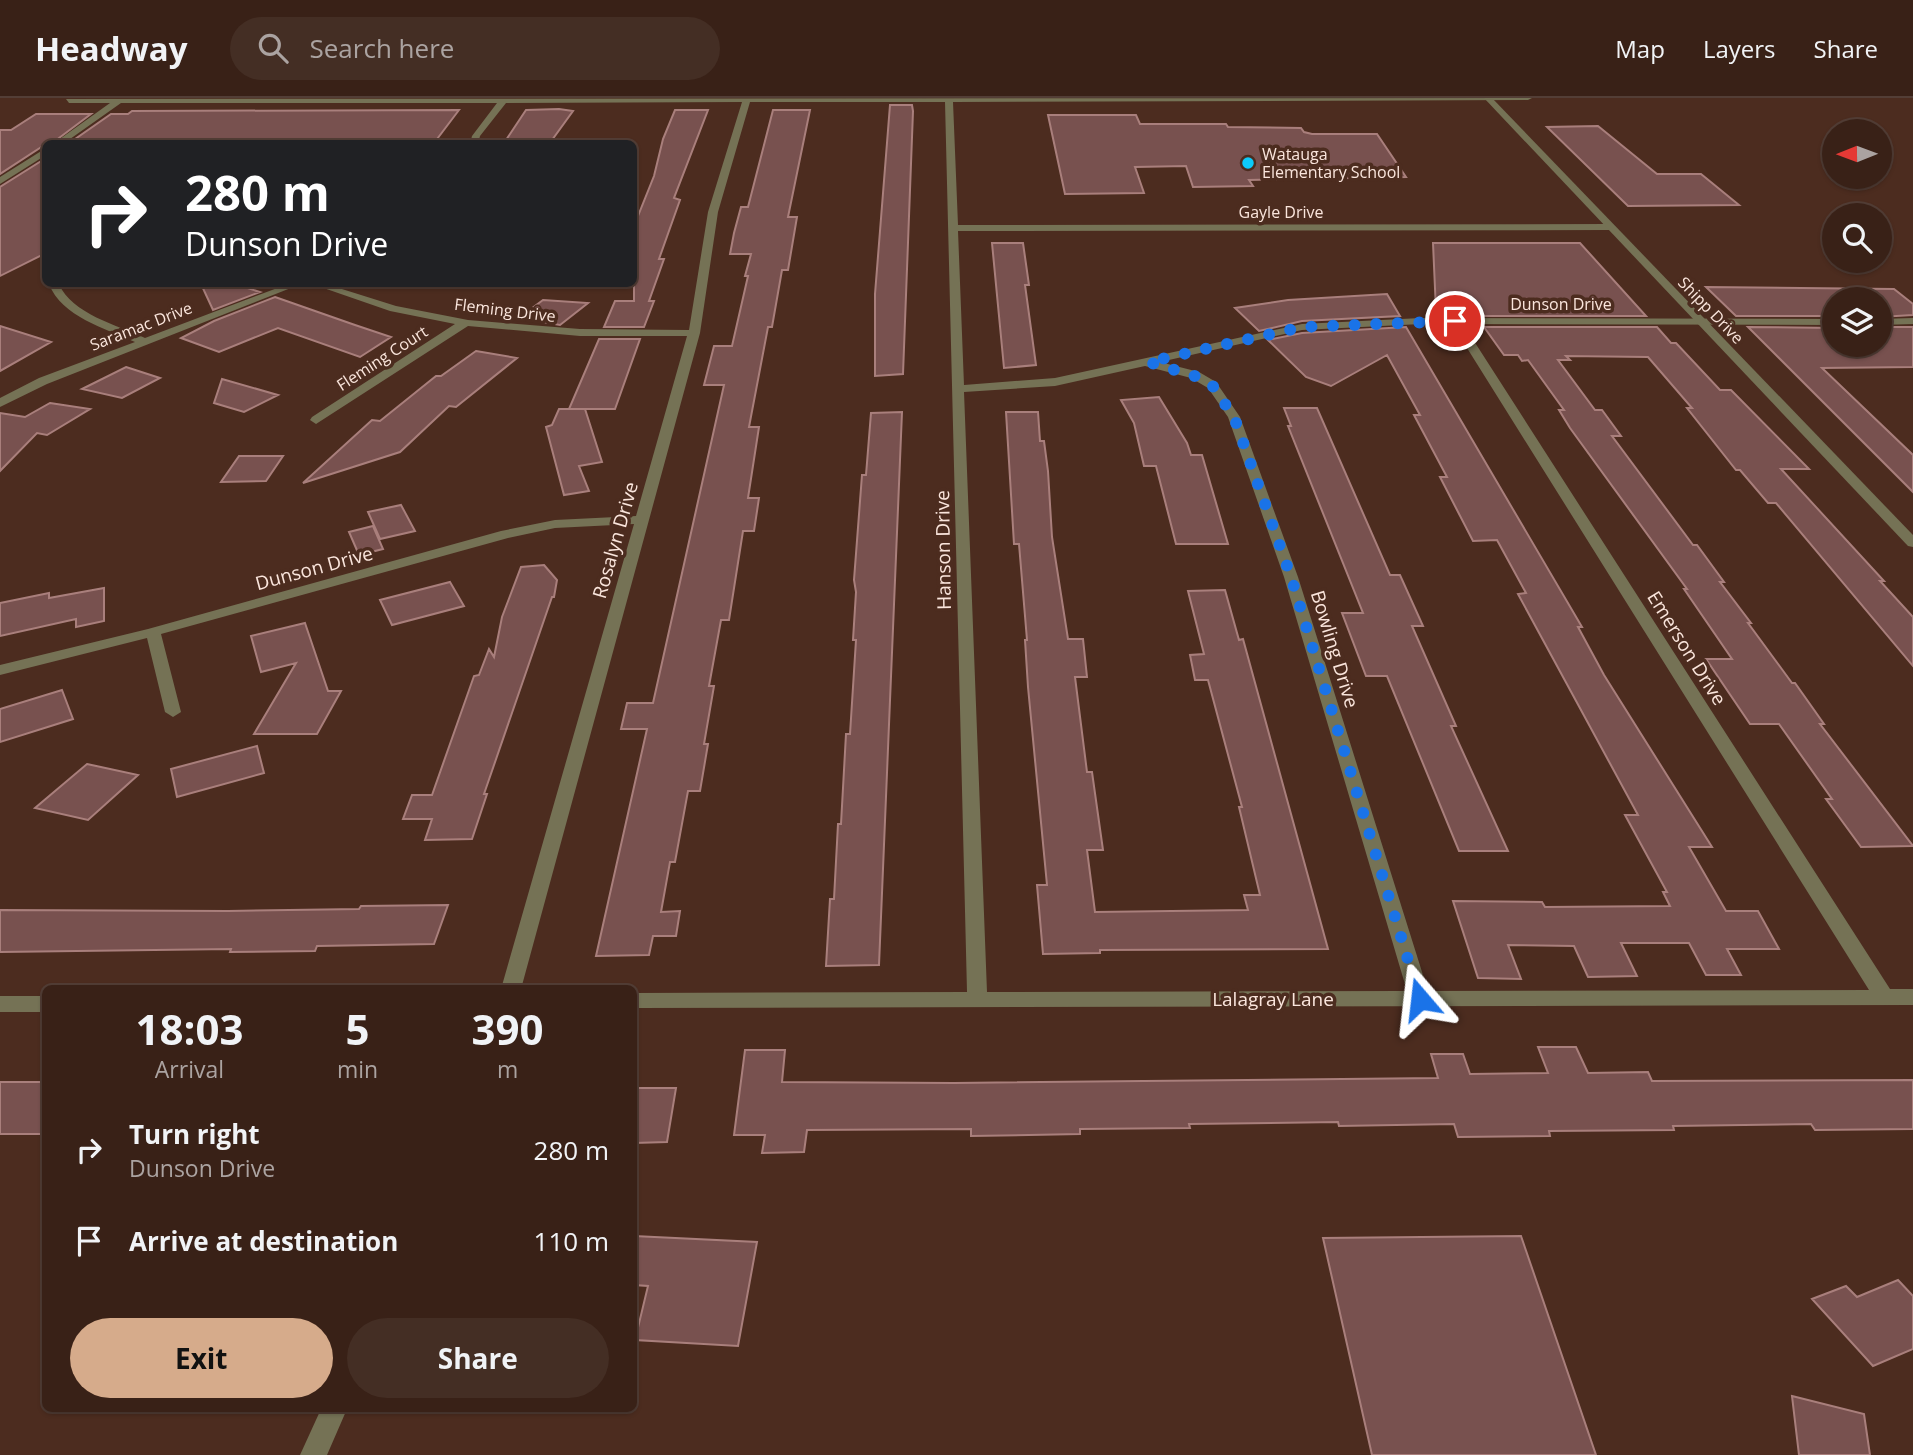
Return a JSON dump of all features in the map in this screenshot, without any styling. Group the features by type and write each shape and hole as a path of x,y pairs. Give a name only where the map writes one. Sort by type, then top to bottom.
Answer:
{"street":[{"path":"69,101 1528,98"},
{"path":"475,140 504,99"},
{"name":"Shipp Drive","path":"1488,99 1913,543"},
{"path":"63,140 121,100"},
{"name":"Rosalyn Drive","path":"512,985 694,333 713,212 747,100"},
{"name":"Hanson Drive","path":"948,100 977,998"},
{"path":"0,181 41,157"},
{"name":"Gayle Drive","path":"953,228 1609,227"},
{"path":"54,287 55,293 67,304 143,341"},
{"name":"Saramac Drive","path":"0,402 43,381 143,341 288,287"},
{"name":"Fleming Drive","path":"326,287 391,308 466,323 590,334 694,333"},
{"name":"Dunson Drive","path":"959,390 1055,382 1302,327 1455,321 1822,322"},
{"name":"Emerson Drive","path":"1455,321 1884,997"},
{"path":"1892,322 1913,321"},
{"name":"Fleming Court","path":"316,420 466,323"},
{"name":"Bowling Drive","path":"1148,362 1195,376 1212,385 1234,417 1291,577 1420,999"},
{"name":"Dunson Drive","path":"0,670 153,632 506,534 555,524 640,520"},
{"path":"153,632 173,712"},
{"name":"Lalagray Lane","path":"637,1001 1913,997"},
{"path":"0,1003 42,1004"},
{"path":"313,1455 333,1412"}],"building":[{"path":"890,105 912,105 913,111 903,374 875,376 875,294"},
{"path":"459,110 436,140 74,140 111,114 128,114 132,111"},
{"path":"526,110 573,111 552,140 506,140"},
{"path":"675,110 708,110 674,198 680,200 659,259 664,259 649,301 654,301 644,327 604,327 615,301 634,301 634,287 637,287 637,218 654,176 663,139"},
{"path":"773,110 810,110 788,217 797,217 788,270 782,270 749,427 759,427 748,498 759,498 754,531 743,531 729,620 721,620 709,686 714,686 704,744 708,744 700,791 688,791 675,862 670,862 661,912 680,911 676,936 653,936 649,955 596,956 647,729 621,729 627,703 653,703 724,385 704,385 714,346 732,346 748,276 745,276 751,254 730,254 734,233 741,207 748,207"},
{"path":"36,114 91,114 56,140 42,140 42,147 0,174 0,130 11,130"},
{"path":"1048,115 1136,115 1140,124 1226,124 1228,127 1301,128 1312,134 1377,134 1406,177 1249,180 1253,186 1193,187 1186,166 1135,167 1144,193 1065,194"},
{"path":"1598,126 1657,174 1701,174 1739,205 1628,206 1547,127"},
{"path":"42,161 42,255 0,276 0,187"},
{"path":"992,243 1023,243 1029,285 1025,285 1036,365 1004,368"},
{"path":"1433,243 1580,243 1646,316 1477,316 1473,311 1436,311"},
{"path":"202,287 244,287 260,292 213,310"},
{"path":"1706,287 1822,288 1822,316 1736,316"},
{"path":"1892,289 1913,304 1913,315 1892,316"},
{"path":"1387,294 1400,316 1302,321 1259,331 1235,308 1288,300"},
{"path":"275,297 391,337 360,357 278,328 219,352 181,338 214,321"},
{"path":"543,300 588,303 560,325 519,318"},
{"path":"0,326 51,342 0,371"},
{"path":"1406,327 1582,627 1578,627 1604,675 1712,847 1689,847 1726,911 1758,911 1779,949 1727,949 1741,975 1706,975 1689,943 1621,943 1637,976 1588,977 1574,946 1508,945 1521,979 1478,978 1453,901 1542,902 1545,907 1670,906 1663,892 1667,892 1625,815 1638,815 1518,594 1526,593 1497,540 1473,541 1440,477 1447,477 1414,415 1420,415 1387,355 1331,386 1306,377 1268,340 1302,333"},
{"path":"1484,327 1657,327 1671,343 1676,343 1720,390 1731,390 1809,469 1781,469 1884,581 1880,581 1913,617 1913,666 1776,503 1768,503 1740,470 1736,470 1687,408 1692,408 1648,357 1566,356 1570,360 1558,360 1595,410 1602,410 1621,436 1612,436 1693,545 1697,545 1724,582 1720,582 1751,623 1748,623 1824,724 1820,724 1913,846 1861,847 1826,799 1832,799 1779,724 1750,724 1706,659 1732,659 1684,589 1687,589 1570,428 1559,410 1564,410 1528,360 1522,361 1518,355 1504,355"},
{"path":"1748,327 1822,328 1822,357 1892,357 1892,327 1913,327 1913,367 1822,368 1913,455 1913,492"},
{"path":"599,339 640,339 615,409 569,409"},
{"path":"476,351 517,358 456,407 449,406 400,452 303,483 372,420 380,421 436,376 441,376"},
{"path":"126,367 160,378 122,398 82,389"},
{"path":"222,379 278,395 244,412 214,403"},
{"path":"1159,397 1187,443 1191,455 1202,455 1228,544 1176,544 1156,466 1144,466 1134,423 1121,400"},
{"path":"50,403 90,409 47,435 37,433 0,471 0,413 25,417"},
{"path":"1284,408 1317,408 1390,575 1400,575 1423,626 1412,626 1456,726 1451,726 1508,851 1459,851 1387,676 1366,676 1342,613 1363,613 1288,426 1291,426"},
{"path":"559,409 585,409 602,462 579,466 589,491 564,495 546,427 552,425"},
{"path":"902,412 879,965 826,966 830,899 834,899 838,824 841,824 846,734 850,734 856,640 853,640 856,592 854,580 862,475 866,475 871,413"},
{"path":"1006,412 1038,412 1040,441 1044,441 1048,471 1052,537 1068,639 1083,639 1087,677 1075,677 1087,772 1092,772 1103,850 1087,850 1095,912 1248,910 1244,895 1260,895 1239,807 1242,807 1208,680 1195,680 1190,655 1204,654 1188,591 1225,590 1239,640 1243,639 1328,949 1100,950 1100,953 1043,954 1037,885 1047,885 1028,687 1019,544 1014,544"},
{"path":"239,456 283,456 266,481 221,482"},
{"path":"401,505 415,531 380,539 368,512"},
{"path":"373,526 383,549 359,555 349,532"},
{"path":"544,565 557,580 554,597 484,794 487,794 472,839 425,840 432,819 403,819 412,795 432,795 474,676 479,675 489,649 494,657 502,617 521,567"},
{"path":"450,582 464,606 392,625 380,600"},
{"path":"104,588 104,621 76,627 76,619 0,636 0,603 49,593 49,598"},
{"path":"305,623 328,691 341,691 317,734 254,734 296,663 261,672 251,636"},
{"path":"62,690 73,719 0,742 0,709"},
{"path":"257,746 264,773 177,797 171,769"},
{"path":"87,764 138,775 88,820 35,808"},
{"path":"448,905 434,944 317,946 315,951 230,952 231,949 0,952 0,910 228,911"},
{"path":"1538,1047 1576,1047 1588,1073 1648,1072 1652,1081 1913,1080 1913,1129 1815,1130 1811,1124 1673,1126 1674,1130 1549,1131 1550,1136 1458,1137 1454,1124 1339,1126 1338,1122 1189,1124 1190,1128 1080,1129 1080,1134 971,1136 971,1129 807,1130 804,1152 762,1153 765,1135 734,1135 745,1050 785,1050 782,1082 954,1083 1438,1078 1431,1054 1463,1054 1470,1074 1548,1073"},
{"path":"0,1082 42,1082 42,1134 0,1134"},
{"path":"637,1088 676,1088 667,1142 637,1143"},
{"path":"637,1236 757,1242 738,1346 637,1340 648,1286 637,1285"},
{"path":"1521,1236 1596,1455 1372,1455 1323,1238"},
{"path":"1898,1280 1913,1296 1913,1349 1873,1366 1812,1299 1846,1286 1857,1297"},
{"path":"1792,1396 1864,1414 1870,1455 1799,1455"}],"place":[{"name":"Watauga Elementary School","path":"1248,163"}],"route":[{"path":"1420,999 1291,577 1234,417 1212,385 1195,376 1148,362 1302,327 1455,321"}]}
